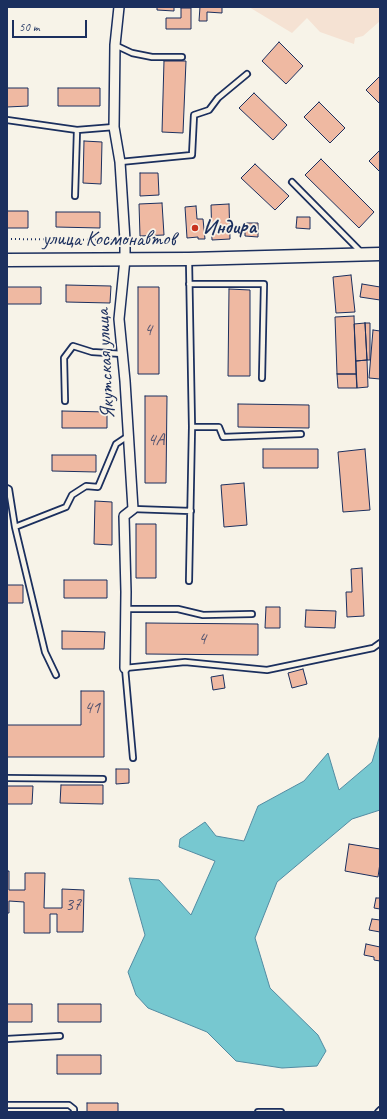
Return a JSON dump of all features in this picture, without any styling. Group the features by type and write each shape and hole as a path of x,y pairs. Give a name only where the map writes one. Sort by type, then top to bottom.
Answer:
{"street":[{"name":"Якутская улица","path":"119,7 115,45 114,127 120,162 126,259 119,319 125,381 133,509"},
{"name":"улица Космонавтов","path":"7,260 188,259 380,254"},
{"path":"125,668 126,609 124,516 133,509"}],"lane":[{"path":"115,45 132,53 152,57 182,57"},
{"path":"120,162 192,155 194,115 209,110 218,98 247,74"},
{"path":"7,120 77,130 114,127"},
{"path":"75,196 77,130"},
{"path":"292,182 363,255"},
{"path":"188,259 192,427 190,581"},
{"path":"189,284 264,284 262,378"},
{"path":"65,401 64,358 73,346 92,352 123,354"},
{"path":"192,427 219,427 223,437 301,434"},
{"path":"15,527 66,507 72,495 86,486 98,487 116,444 128,436"},
{"path":"7,488 9,489 15,527 45,652 56,675"},
{"path":"133,509 191,511"},
{"path":"126,609 178,610 203,615 252,614"},
{"path":"133,758 125,668 185,662 267,670 373,648 380,643"},
{"path":"7,778 103,779"},
{"path":"7,1039 60,1036"},
{"path":"7,1105 69,1105 74,1109 74,1112"},
{"path":"258,1112 280,1112"}],"path":[{"path":"7,239 125,240"}],"shaded area":[{"path":"249,7 380,7 380,21 363,36 355,38 354,44 320,32 307,18 292,33"}],"water":[{"path":"380,735 380,810 352,819 277,882 255,938 270,988 318,1035 326,1051 317,1066 282,1068 236,1061 207,1032 148,1008 136,995 128,972 145,935 129,878 159,880 191,915 215,861 179,847 180,839 205,822 216,836 244,841 258,806 304,781 328,753 339,790 372,762"}],"building":[{"path":"157,7 174,7 174,11 157,10"},
{"path":"200,7 222,7 222,13 207,12 207,21 199,21"},
{"path":"181,8 191,8 191,29 166,29 166,18 181,18"},
{"path":"279,42 303,66 286,84 262,61"},
{"path":"164,61 186,61 183,133 162,132"},
{"path":"380,76 380,104 366,90"},
{"path":"7,88 28,88 28,106 7,107"},
{"path":"58,88 100,88 100,106 58,106"},
{"path":"254,93 287,125 273,140 239,108"},
{"path":"319,102 345,128 330,143 304,117"},
{"path":"84,141 102,142 101,184 83,183"},
{"path":"380,150 380,172 369,161"},
{"path":"321,159 374,212 359,228 305,175"},
{"path":"255,164 289,196 275,210 241,178"},
{"path":"140,173 158,173 159,195 140,196"},
{"path":"162,203 164,235 140,236 139,204"},
{"path":"229,204 230,239 212,240 211,205"},
{"name":"Индира","path":"196,206 197,219 203,219 205,239 198,239 198,237 187,238 185,207"},
{"path":"7,211 28,211 28,228 7,228"},
{"path":"56,212 100,212 100,228 56,227"},
{"path":"297,217 310,217 310,229 296,228"},
{"path":"245,223 258,223 258,237 245,236"},
{"path":"351,275 355,312 336,313 333,277"},
{"path":"362,284 380,287 380,300 360,297"},
{"path":"66,285 111,286 110,303 66,302"},
{"path":"7,287 41,287 41,304 7,304"},
{"path":"138,287 159,287 159,374 138,374"},
{"path":"229,289 250,290 250,376 228,376"},
{"path":"354,316 356,374 337,374 335,317"},
{"path":"365,323 370,323 370,360 367,360"},
{"path":"365,323 367,360 356,361 354,324"},
{"path":"373,330 380,331 380,379 369,378"},
{"path":"367,360 368,387 357,388 356,361"},
{"path":"337,374 356,374 357,388 338,388"},
{"path":"145,396 167,396 166,483 145,483"},
{"path":"238,404 309,405 309,428 238,427"},
{"path":"62,411 107,412 107,428 62,428"},
{"path":"263,449 318,449 318,468 263,468"},
{"path":"365,449 370,510 343,512 338,452"},
{"path":"52,455 96,455 96,472 52,471"},
{"path":"244,483 247,525 224,527 221,485"},
{"path":"95,501 112,502 112,545 94,544"},
{"path":"136,524 156,524 156,578 136,578"},
{"path":"362,568 364,616 347,617 346,592 352,592 351,569"},
{"path":"64,580 107,580 107,598 64,598"},
{"path":"7,585 23,585 23,603 7,603"},
{"path":"266,607 280,607 280,628 265,628"},
{"path":"306,610 336,611 335,628 305,627"},
{"path":"146,623 258,624 258,655 146,654"},
{"path":"62,631 105,632 104,649 62,649"},
{"path":"303,669 307,684 292,688 288,673"},
{"path":"223,675 225,688 213,690 211,677"},
{"path":"81,691 104,691 104,757 7,757 7,725 81,725"},
{"path":"116,769 129,769 129,783 116,784"},
{"path":"61,785 103,785 103,804 60,803"},
{"path":"7,786 33,786 32,804 7,804"},
{"path":"349,844 380,849 378,877 345,871"},
{"path":"7,871 9,871 9,890 25,890 25,873 45,873 44,908 62,908 62,889 84,890 83,932 57,932 57,914 50,914 50,933 24,933 24,902 9,901 9,913 7,913"},
{"path":"376,898 380,898 380,909 374,908"},
{"path":"372,919 380,920 380,932 369,930"},
{"path":"366,944 380,947 380,961 374,960 374,957 364,955"},
{"path":"7,1004 32,1004 32,1022 7,1022"},
{"path":"58,1004 101,1004 101,1022 58,1022"},
{"path":"57,1055 101,1055 101,1074 57,1074"},
{"path":"87,1103 118,1103 118,1112 87,1112"}],"place":[{"name":"Индира","path":"195,228"}]}
